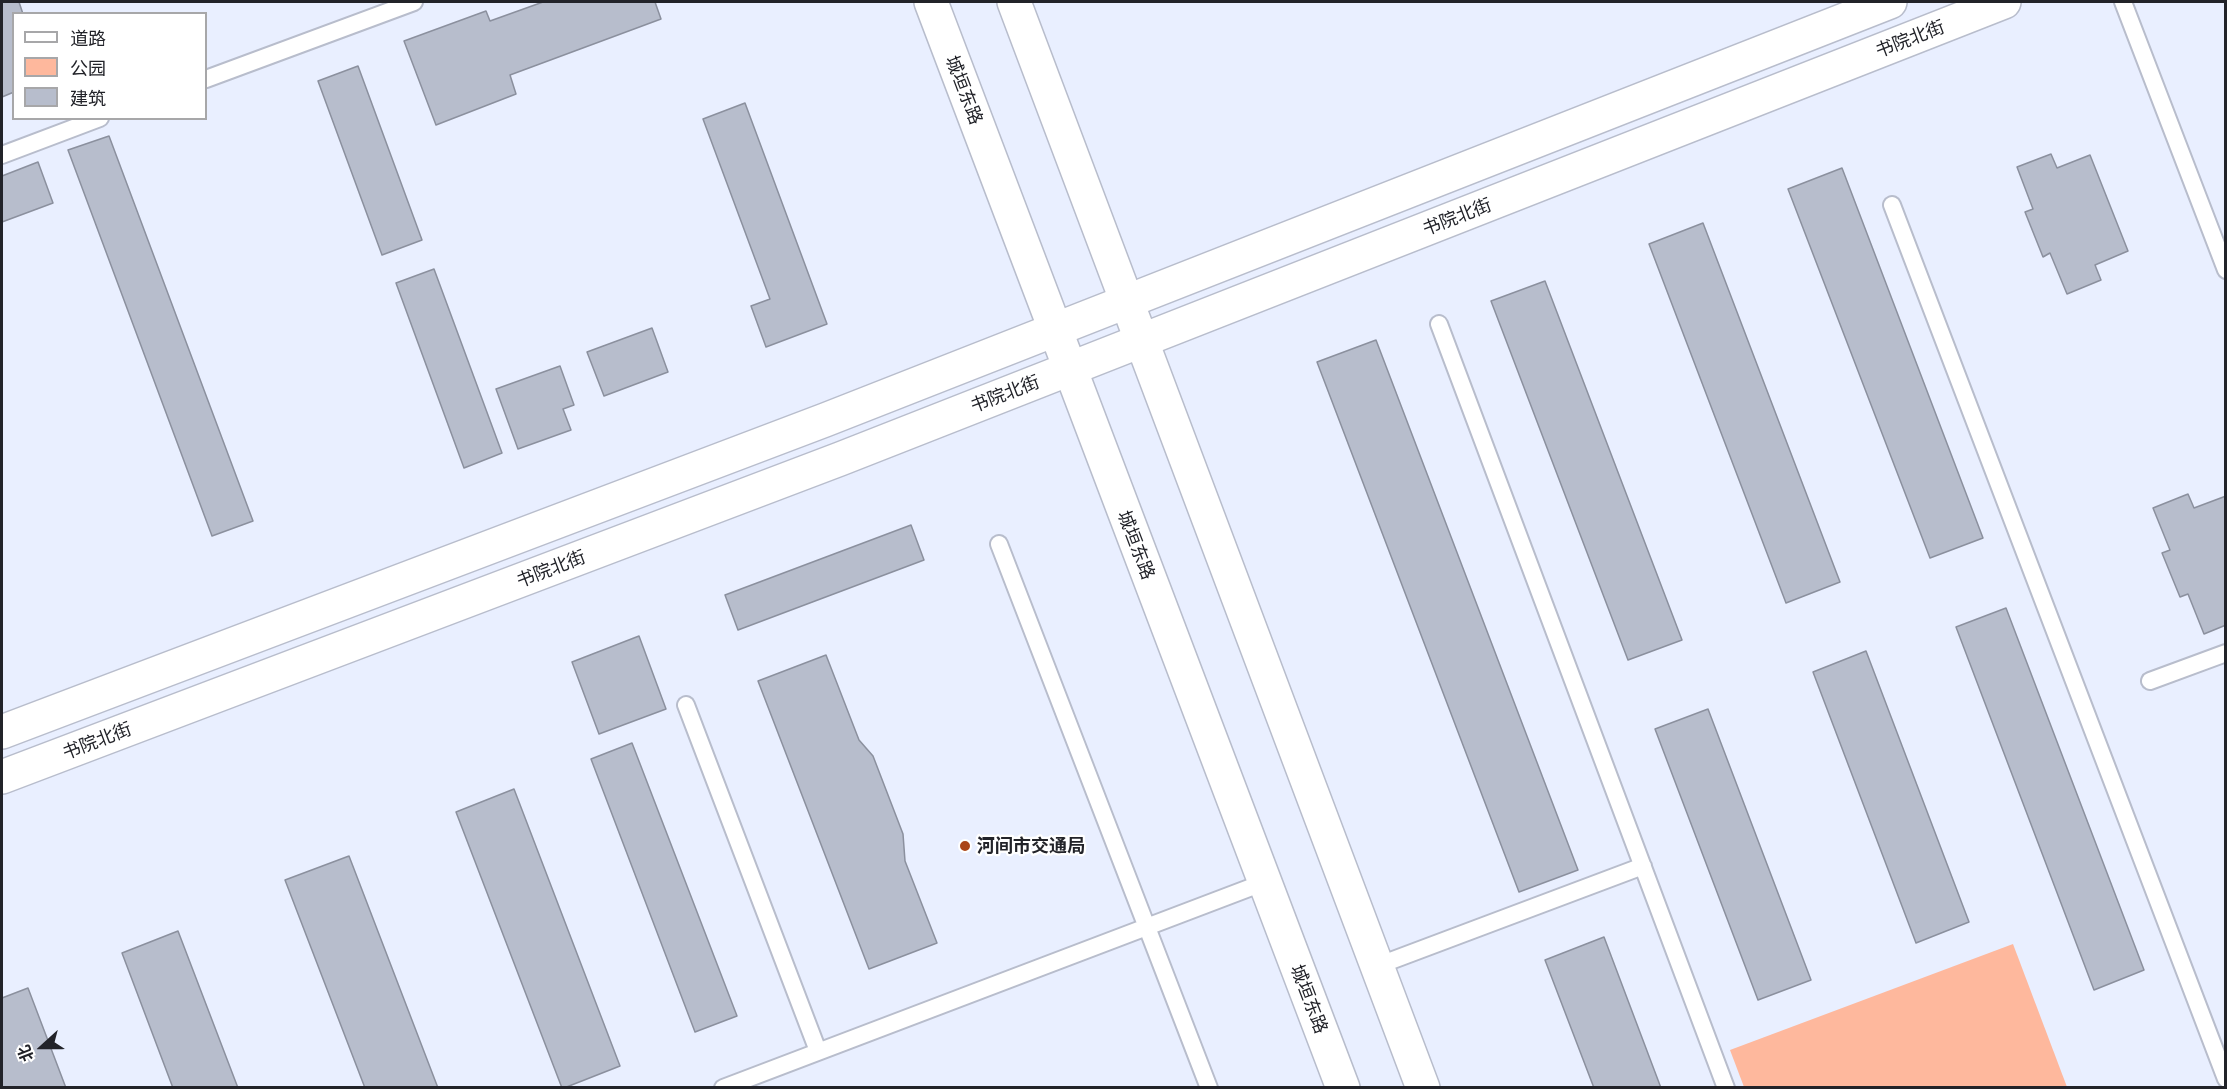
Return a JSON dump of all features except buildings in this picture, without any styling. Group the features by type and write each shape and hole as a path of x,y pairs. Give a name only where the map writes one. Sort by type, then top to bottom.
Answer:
{"street":[{"name":"城垣东路","path":"931,2 1343,1088"},
{"path":"1014,2 1423,1088"},
{"path":"2,732 825,420 1890,2"},
{"name":"书院北街","path":"2,777 829,464 2004,2"}],"lane":[{"path":"207,79 414,2"},
{"path":"2123,2 2226,270"},
{"path":"2,155 95,120"},
{"path":"1892,205 2226,1079"},
{"path":"1439,324 1726,1088"},
{"path":"999,544 1209,1088"},
{"path":"2150,681 2226,653"},
{"path":"686,705 818,1051"},
{"path":"1377,966 1643,866"},
{"path":"723,1088 1264,882"}],"green space":[{"path":"2013,944 2067,1087 1744,1087 1730,1050"}],"place":[{"name":"河间市交通局","path":"965,846"}]}
